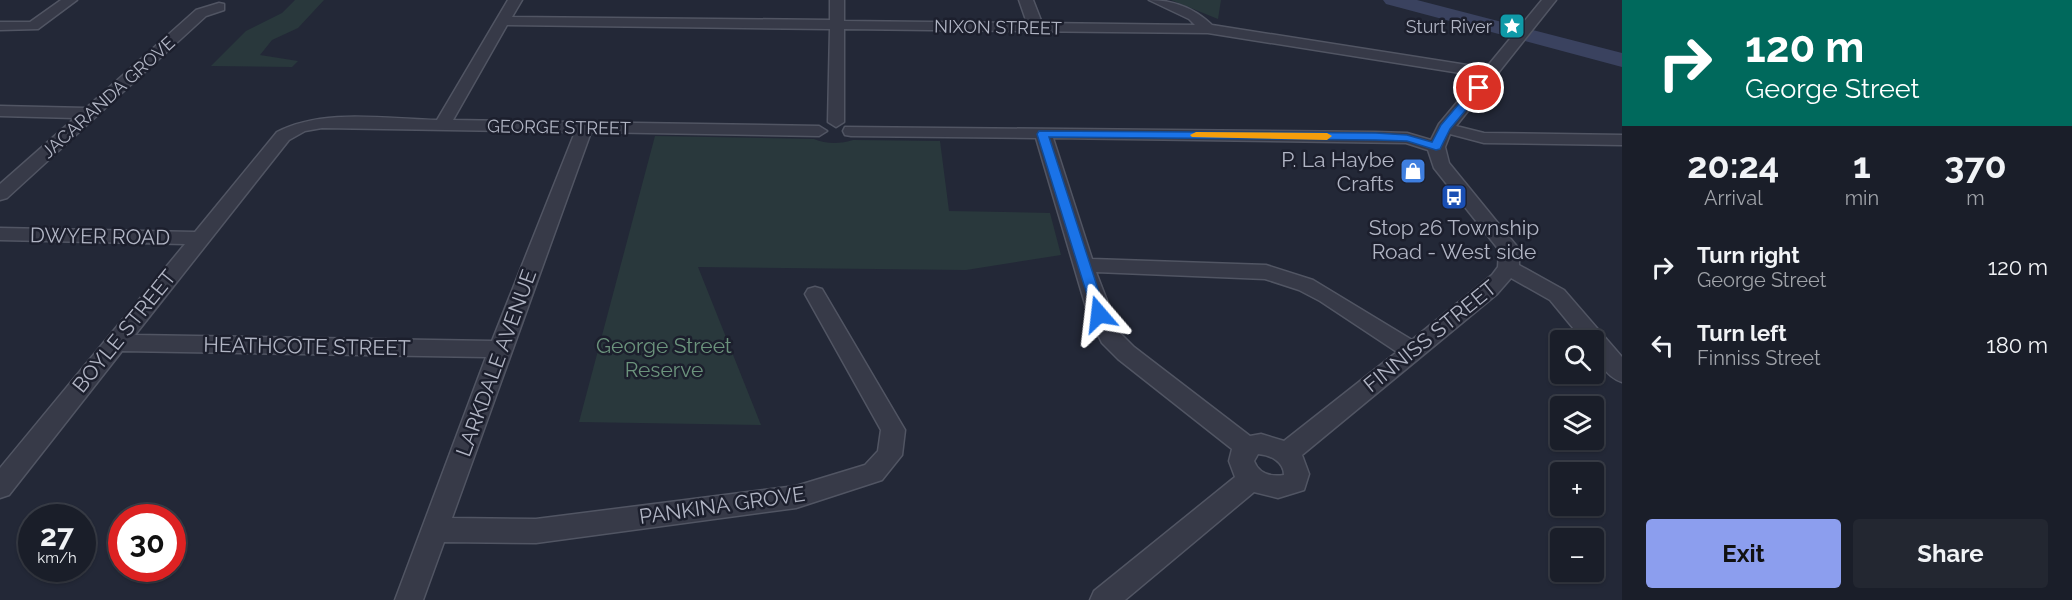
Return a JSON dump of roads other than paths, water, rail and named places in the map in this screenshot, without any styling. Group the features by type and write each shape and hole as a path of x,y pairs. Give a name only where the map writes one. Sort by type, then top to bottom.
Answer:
{"street":[{"path":"0,26 34,28 70,0"},
{"path":"442,125 515,0"},
{"path":"835,133 837,0"},
{"path":"1026,0 1036,27"},
{"path":"1156,0 1194,16 1208,29"},
{"path":"1436,147 1445,128 1549,0"},
{"name":"JACARANDA GROVE","path":"0,194 201,13 219,7"},
{"name":"NIXON STREET","path":"502,21 1208,29 1278,38 1491,73"},
{"path":"0,111 90,113"},
{"name":"GEORGE STREET","path":"300,128 322,123 835,133 1376,136 1407,138 1436,147"},
{"name":"LARKDALE AVENUE","path":"409,600 500,349 585,127"},
{"name":"BOYLE STREET","path":"0,487 283,136 300,128"},
{"path":"1445,128 1484,138 1622,140"},
{"path":"1043,134 1099,314 1110,337 1246,447"},
{"name":"FINNISS STREET","path":"1286,454 1490,290 1509,269 1512,261 1509,249 1440,164 1436,147"},
{"name":"DWYER ROAD","path":"0,234 199,238"},
{"path":"1083,265 1266,272 1306,285 1327,296 1412,351"},
{"path":"1509,269 1543,285 1557,295 1620,369"},
{"name":"PANKINA GROVE","path":"434,530 536,531 796,497 873,473 890,455 893,430 815,294"},
{"name":"HEATHCOTE STREET","path":"114,343 500,349"},
{"path":"1261,444 1286,454 1297,468 1295,482 1281,488 1262,484 1253,478 1241,462 1241,456 1246,447 1261,444"},
{"path":"1104,600 1253,478"}],"waterway":[{"name":"Sturt River","path":"1393,0 1622,60"}],"place":[{"name":"Sturt River","path":"1512,26"},
{"name":"P. La Haybe Crafts","path":"1413,171"},
{"name":"Stop 26 Township Road - West side","path":"1454,197"}],"park label":[{"name":"George Street Reserve","path":"664,357"}]}
